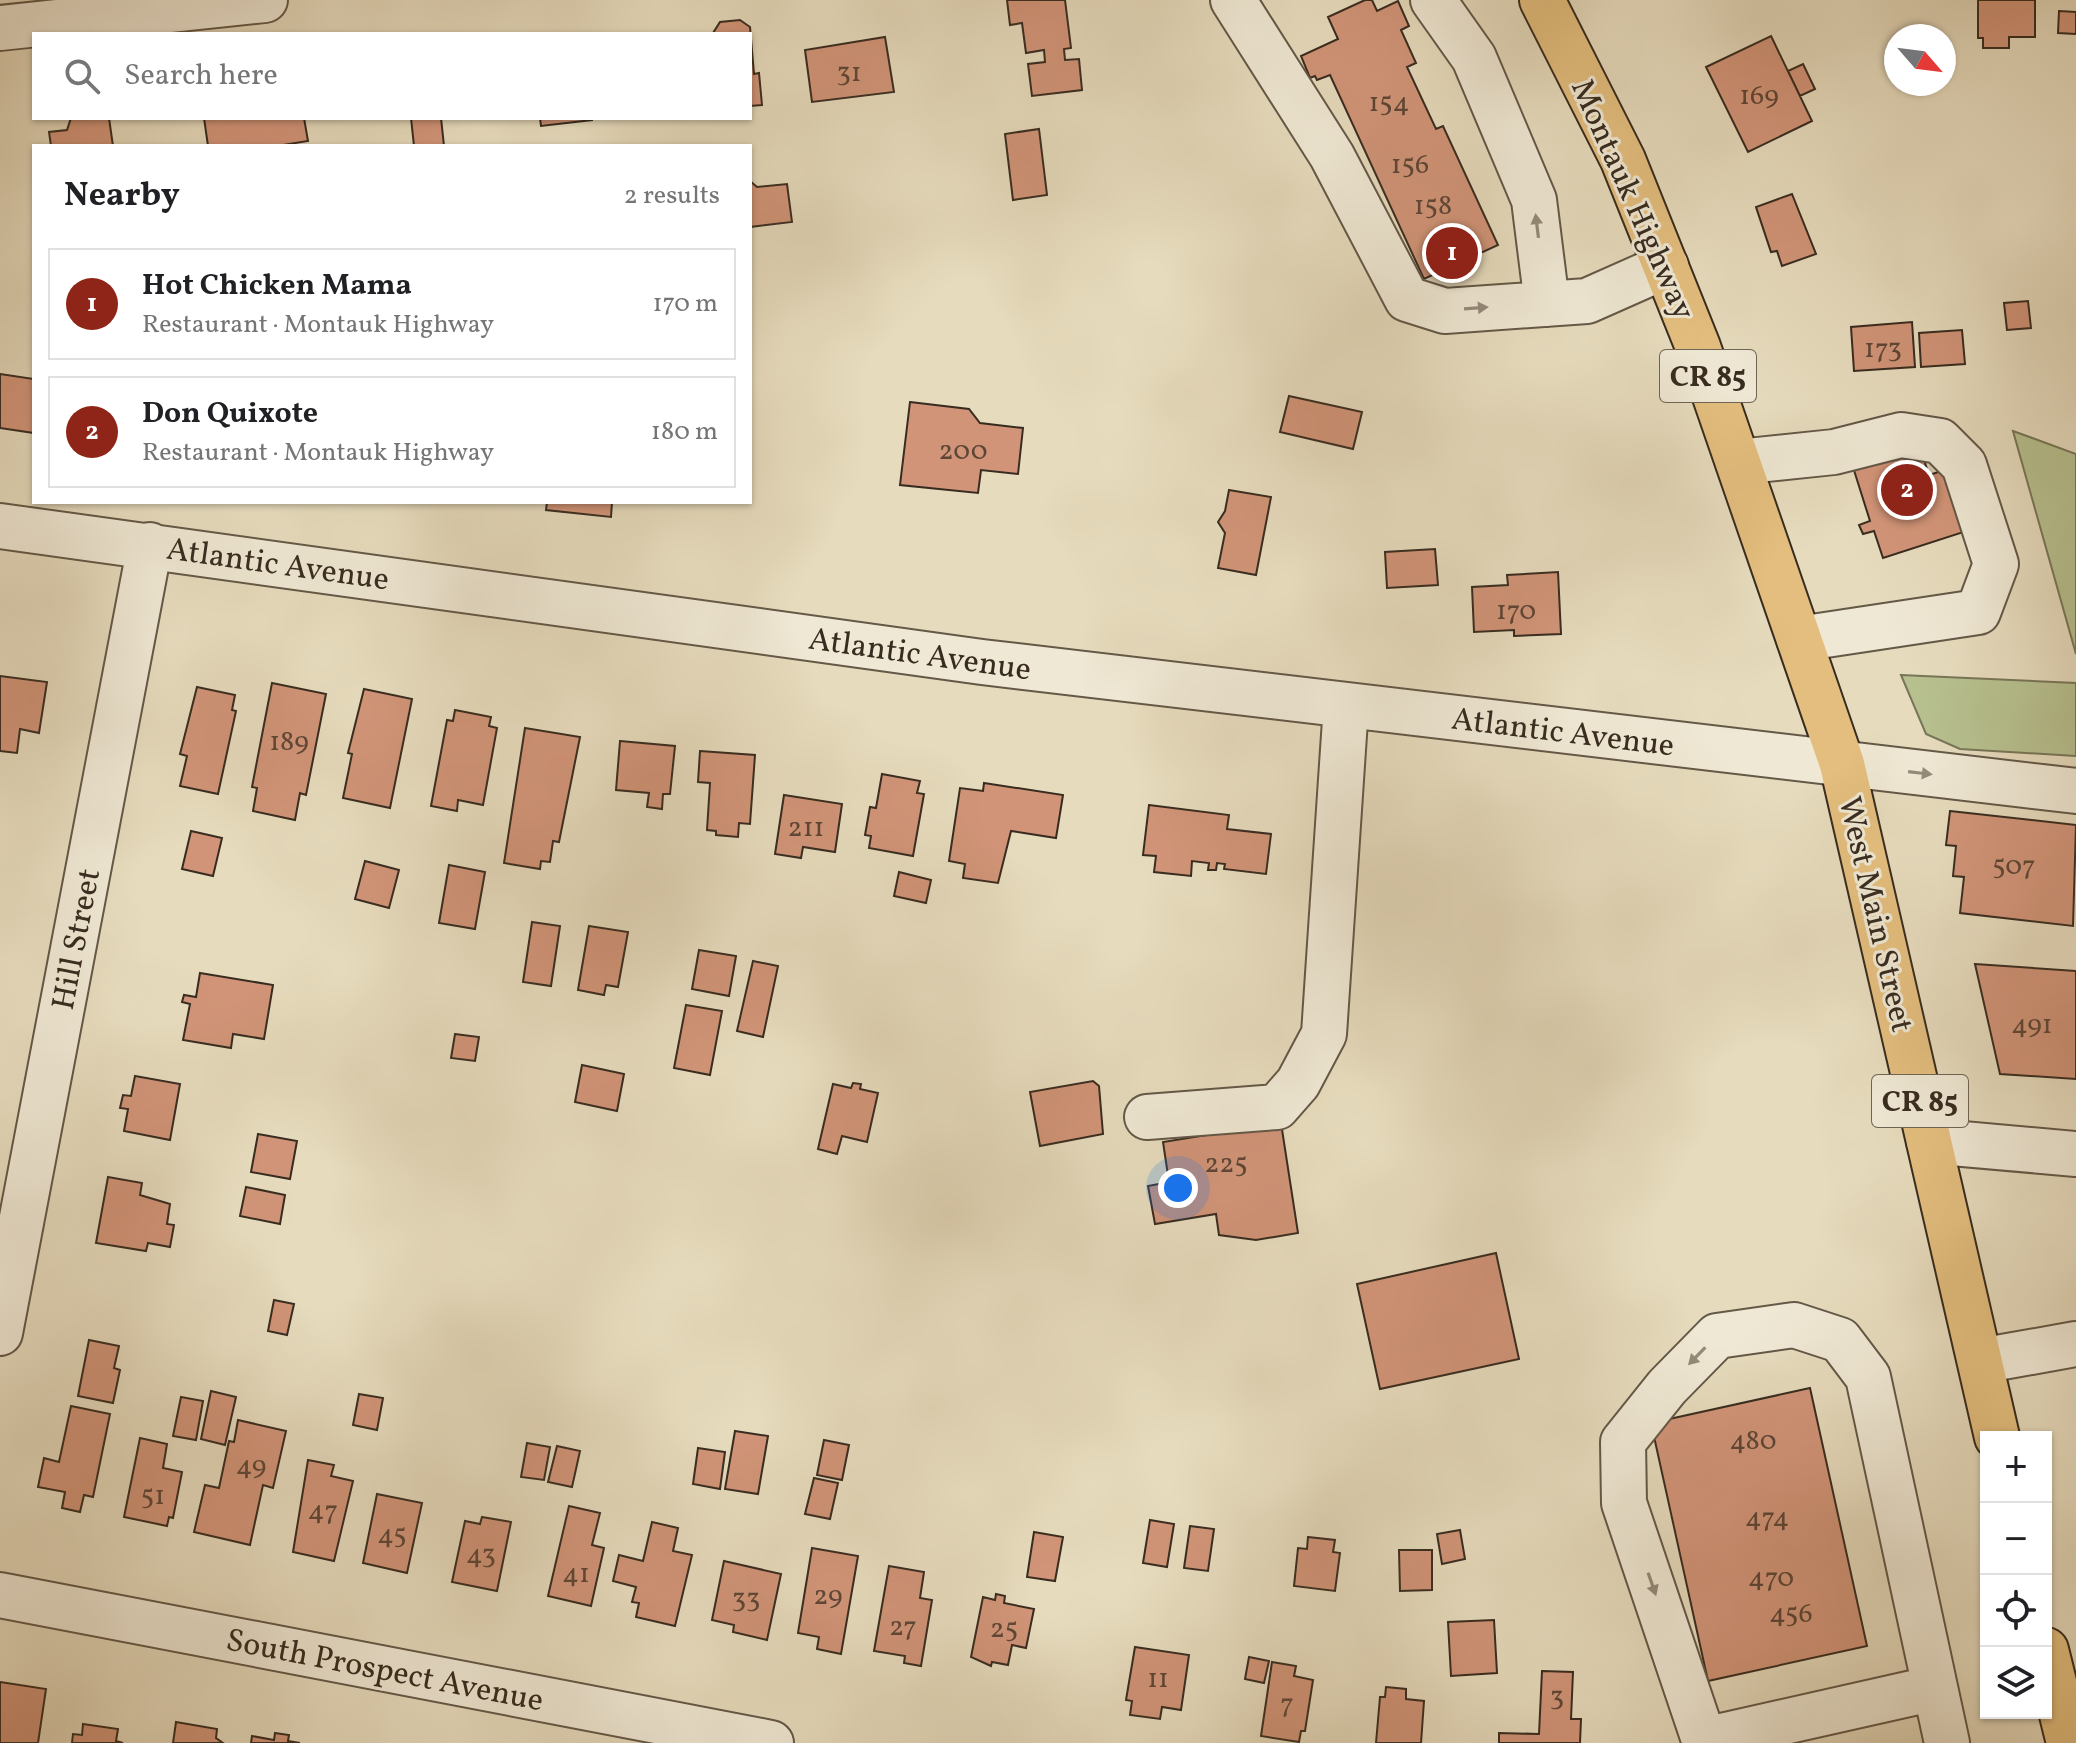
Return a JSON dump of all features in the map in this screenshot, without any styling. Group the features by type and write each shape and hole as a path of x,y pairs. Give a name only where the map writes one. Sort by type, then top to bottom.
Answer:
{"main road":[{"name":"Montauk Highway","path":"1542,0 1623,160 1666,266 1738,462 1842,764"},
{"name":"West Main Street","path":"1842,764 1996,1431"},
{"path":"2057,1659 2069,1743"}],"street":[{"path":"0,28 265,0"},
{"path":"1433,0 1474,58 1534,200 1547,304"},
{"path":"1235,1 1332,156 1407,299 1445,311 1587,301 1666,266"},
{"path":"1738,462 1834,452 1901,435 1940,441 1964,465 1996,564 1978,612 1799,639"},
{"name":"Atlantic Avenue","path":"0,526 982,662 2076,791"},
{"name":"Hill Street","path":"0,1333 150,545"},
{"path":"1147,1117 1277,1107 1298,1083 1324,1034 1346,705"},
{"path":"1929,1141 2076,1154"},
{"path":"1935,1688 1705,1741 1624,1503 1623,1442 1667,1387 1717,1336 1794,1325 1840,1340 1868,1377 1947,1743"},
{"path":"1980,1361 2076,1344"},
{"name":"South Prospect Avenue","path":"0,1595 771,1743"}],"green space":[{"path":"2013,431 2076,454 2076,654"},
{"path":"1901,675 2076,683 2076,756 1960,749 1926,734"}],"building":[{"path":"1007,0 1065,0 1071,48 1064,49 1065,60 1079,59 1082,90 1032,96 1028,64 1045,62 1044,50 1026,53 1022,23 1010,25"},
{"path":"1365,0 1372,0 1377,11 1398,1 1409,26 1401,30 1416,63 1407,67 1436,129 1443,126 1498,245 1424,279 1330,75 1317,80 1315,76 1310,78 1301,56 1338,39 1328,17"},
{"path":"1978,0 2035,0 2035,37 2009,37 2009,48 1983,48 1983,38 1978,38"},
{"path":"2059,11 2076,12 2076,34 2058,33"},
{"path":"740,20 750,27 750,32 714,32 720,22"},
{"path":"1771,36 1812,121 1748,152 1706,67"},
{"path":"885,37 894,92 812,102 805,50"},
{"path":"752,50 754,74 759,73 762,105 752,106"},
{"path":"1803,64 1815,89 1800,96 1788,71"},
{"path":"70,120 109,120 113,144 51,144 49,132 67,130"},
{"path":"204,120 304,120 308,141 289,144 208,144"},
{"path":"411,120 441,120 444,144 414,144"},
{"path":"540,120 592,120 541,126"},
{"path":"1039,129 1047,195 1013,200 1005,134"},
{"path":"752,183 757,187 787,184 792,222 752,227"},
{"path":"1792,194 1816,254 1782,266 1777,251 1771,252 1756,207"},
{"path":"2028,301 2031,328 2007,330 2004,303"},
{"path":"1912,322 1915,367 1854,371 1851,327"},
{"path":"1962,330 1965,364 1921,367 1919,333"},
{"path":"0,374 32,379 32,433 0,428"},
{"path":"1289,396 1362,412 1353,449 1280,432"},
{"path":"910,402 969,409 980,423 1023,428 1018,474 981,470 978,493 900,485"},
{"path":"1918,442 1929,475 1948,469 1973,529 1883,558 1874,531 1863,534 1859,525 1870,521 1852,464"},
{"path":"1229,490 1271,497 1256,575 1218,568 1225,533 1218,522 1225,511"},
{"path":"547,504 612,504 611,517 546,510"},
{"path":"1435,549 1438,585 1387,588 1385,552"},
{"path":"1558,572 1561,634 1514,636 1514,630 1474,632 1472,587 1508,585 1507,575"},
{"path":"0,676 47,682 39,733 20,729 17,753 0,751"},
{"path":"272,683 326,694 306,795 300,793 295,820 253,811 257,788 252,787"},
{"path":"197,687 235,695 232,710 236,711 218,794 180,786 187,756 180,754"},
{"path":"364,689 412,699 390,808 343,798 352,754 348,753"},
{"path":"455,710 491,717 489,726 497,728 483,805 458,800 457,811 431,806 447,720 453,721"},
{"path":"525,728 580,737 559,842 553,841 550,862 541,861 540,869 504,863"},
{"path":"620,741 675,746 670,794 663,794 662,809 647,807 649,793 616,790"},
{"path":"700,751 755,755 750,824 739,823 738,837 716,835 716,831 707,830 710,783 698,782"},
{"path":"882,774 920,781 917,793 924,794 913,856 869,848 871,836 865,835 870,807 876,808"},
{"path":"984,783 1063,795 1056,838 1011,831 998,883 963,878 965,864 949,861 960,788 983,791"},
{"path":"784,795 842,804 835,852 803,847 801,858 775,854"},
{"path":"1149,805 1229,815 1227,829 1271,834 1266,874 1224,869 1225,864 1217,863 1216,870 1208,870 1209,863 1192,861 1191,876 1154,872 1156,856 1143,855"},
{"path":"1950,811 2076,825 2073,926 1960,913 1964,877 1953,876 1956,846 1946,845"},
{"path":"191,831 222,838 213,876 182,869"},
{"path":"365,861 399,870 389,908 355,899"},
{"path":"449,865 485,872 475,929 439,923"},
{"path":"899,872 931,880 926,903 894,896"},
{"path":"532,922 560,926 551,986 523,982"},
{"path":"589,926 628,932 618,987 606,985 604,995 578,990"},
{"path":"699,950 736,956 729,996 692,989"},
{"path":"753,961 778,966 763,1037 737,1031"},
{"path":"1975,964 2076,971 2076,1079 2000,1074"},
{"path":"200,973 273,985 264,1039 233,1034 231,1048 183,1040 190,1004 182,1002 184,995 196,997"},
{"path":"686,1005 722,1011 710,1075 674,1068"},
{"path":"455,1034 479,1037 475,1061 451,1058"},
{"path":"582,1065 624,1074 617,1111 575,1102"},
{"path":"135,1076 180,1084 170,1140 124,1131 128,1109 120,1108 123,1095 131,1096"},
{"path":"1093,1081 1099,1086 1103,1134 1040,1146 1030,1092"},
{"path":"853,1083 861,1084 860,1089 878,1093 867,1142 842,1136 837,1154 818,1149 833,1084 851,1088"},
{"path":"1281,1123 1298,1233 1256,1240 1219,1235 1216,1214 1155,1224 1148,1186 1169,1182 1163,1142"},
{"path":"258,1134 297,1141 290,1179 251,1172"},
{"path":"108,1177 142,1183 140,1195 170,1204 167,1224 174,1225 170,1247 148,1243 146,1251 96,1243"},
{"path":"246,1187 285,1195 280,1224 240,1216"},
{"path":"1496,1253 1519,1359 1380,1389 1357,1284"},
{"path":"274,1300 294,1304 287,1335 268,1331"},
{"path":"89,1340 119,1346 114,1368 120,1370 113,1403 78,1396"},
{"path":"1810,1388 1867,1646 1708,1681 1651,1423"},
{"path":"211,1391 236,1397 225,1445 201,1439"},
{"path":"359,1394 383,1398 377,1430 353,1425"},
{"path":"181,1397 203,1401 196,1440 173,1436"},
{"path":"71,1406 110,1414 93,1497 84,1495 80,1512 62,1508 65,1492 38,1487 44,1458 59,1462"},
{"path":"238,1420 286,1431 273,1488 263,1485 250,1545 194,1532 205,1485 219,1488 229,1441 234,1442"},
{"path":"735,1431 768,1436 758,1494 725,1489"},
{"path":"140,1438 167,1444 163,1468 182,1472 173,1518 169,1517 167,1526 124,1517"},
{"path":"824,1440 849,1445 842,1480 817,1475"},
{"path":"527,1443 550,1447 544,1480 521,1477"},
{"path":"557,1446 580,1451 572,1487 548,1482"},
{"path":"698,1448 725,1452 720,1489 693,1484"},
{"path":"308,1460 334,1465 331,1476 353,1481 334,1561 293,1552"},
{"path":"814,1478 838,1483 830,1519 805,1514"},
{"path":"377,1494 422,1503 407,1573 363,1563"},
{"path":"569,1506 600,1513 592,1545 604,1548 591,1606 548,1596"},
{"path":"482,1517 511,1522 497,1591 452,1582 465,1521 480,1524"},
{"path":"1150,1520 1174,1524 1167,1567 1143,1563"},
{"path":"652,1522 678,1528 673,1551 692,1555 675,1626 636,1617 639,1603 632,1602 636,1587 613,1581 619,1555 643,1561"},
{"path":"1190,1526 1214,1529 1208,1571 1184,1568"},
{"path":"1460,1530 1465,1559 1442,1564 1437,1534"},
{"path":"1034,1532 1063,1537 1055,1581 1027,1577"},
{"path":"1308,1537 1335,1540 1333,1552 1340,1553 1335,1591 1294,1586 1298,1548 1307,1549"},
{"path":"812,1548 858,1556 841,1654 817,1649 819,1637 798,1633"},
{"path":"1399,1550 1432,1550 1432,1590 1400,1591"},
{"path":"724,1561 781,1574 767,1640 733,1632 734,1625 712,1620"},
{"path":"889,1566 924,1572 920,1598 932,1600 921,1666 904,1663 905,1656 874,1651"},
{"path":"996,1594 1005,1596 1004,1603 1034,1609 1026,1648 1012,1645 1008,1665 992,1662 991,1666 971,1657 983,1597 995,1600"},
{"path":"1494,1620 1497,1673 1451,1676 1448,1622"},
{"path":"1135,1647 1189,1655 1181,1710 1162,1707 1160,1719 1130,1715 1132,1701 1126,1700"},
{"path":"1249,1657 1269,1661 1264,1683 1245,1679"},
{"path":"1272,1662 1296,1666 1294,1676 1313,1680 1305,1731 1301,1731 1299,1742 1261,1736"},
{"path":"1542,1671 1573,1672 1571,1719 1581,1719 1580,1743 1499,1743 1499,1733 1539,1734"},
{"path":"0,1682 46,1689 38,1743 0,1743"},
{"path":"1386,1687 1406,1689 1406,1699 1424,1701 1421,1743 1376,1743 1380,1697 1385,1697"},
{"path":"176,1722 217,1729 216,1738 223,1743 173,1743"},
{"path":"83,1724 118,1729 116,1741 123,1743 72,1743 73,1734 82,1735"},
{"path":"275,1733 289,1735 288,1741 300,1743 251,1743 252,1736 274,1740"}],"place":[{"name":"Hot Chicken Mama","path":"1452,253"},
{"name":"Don Quixote","path":"1907,490"}]}
